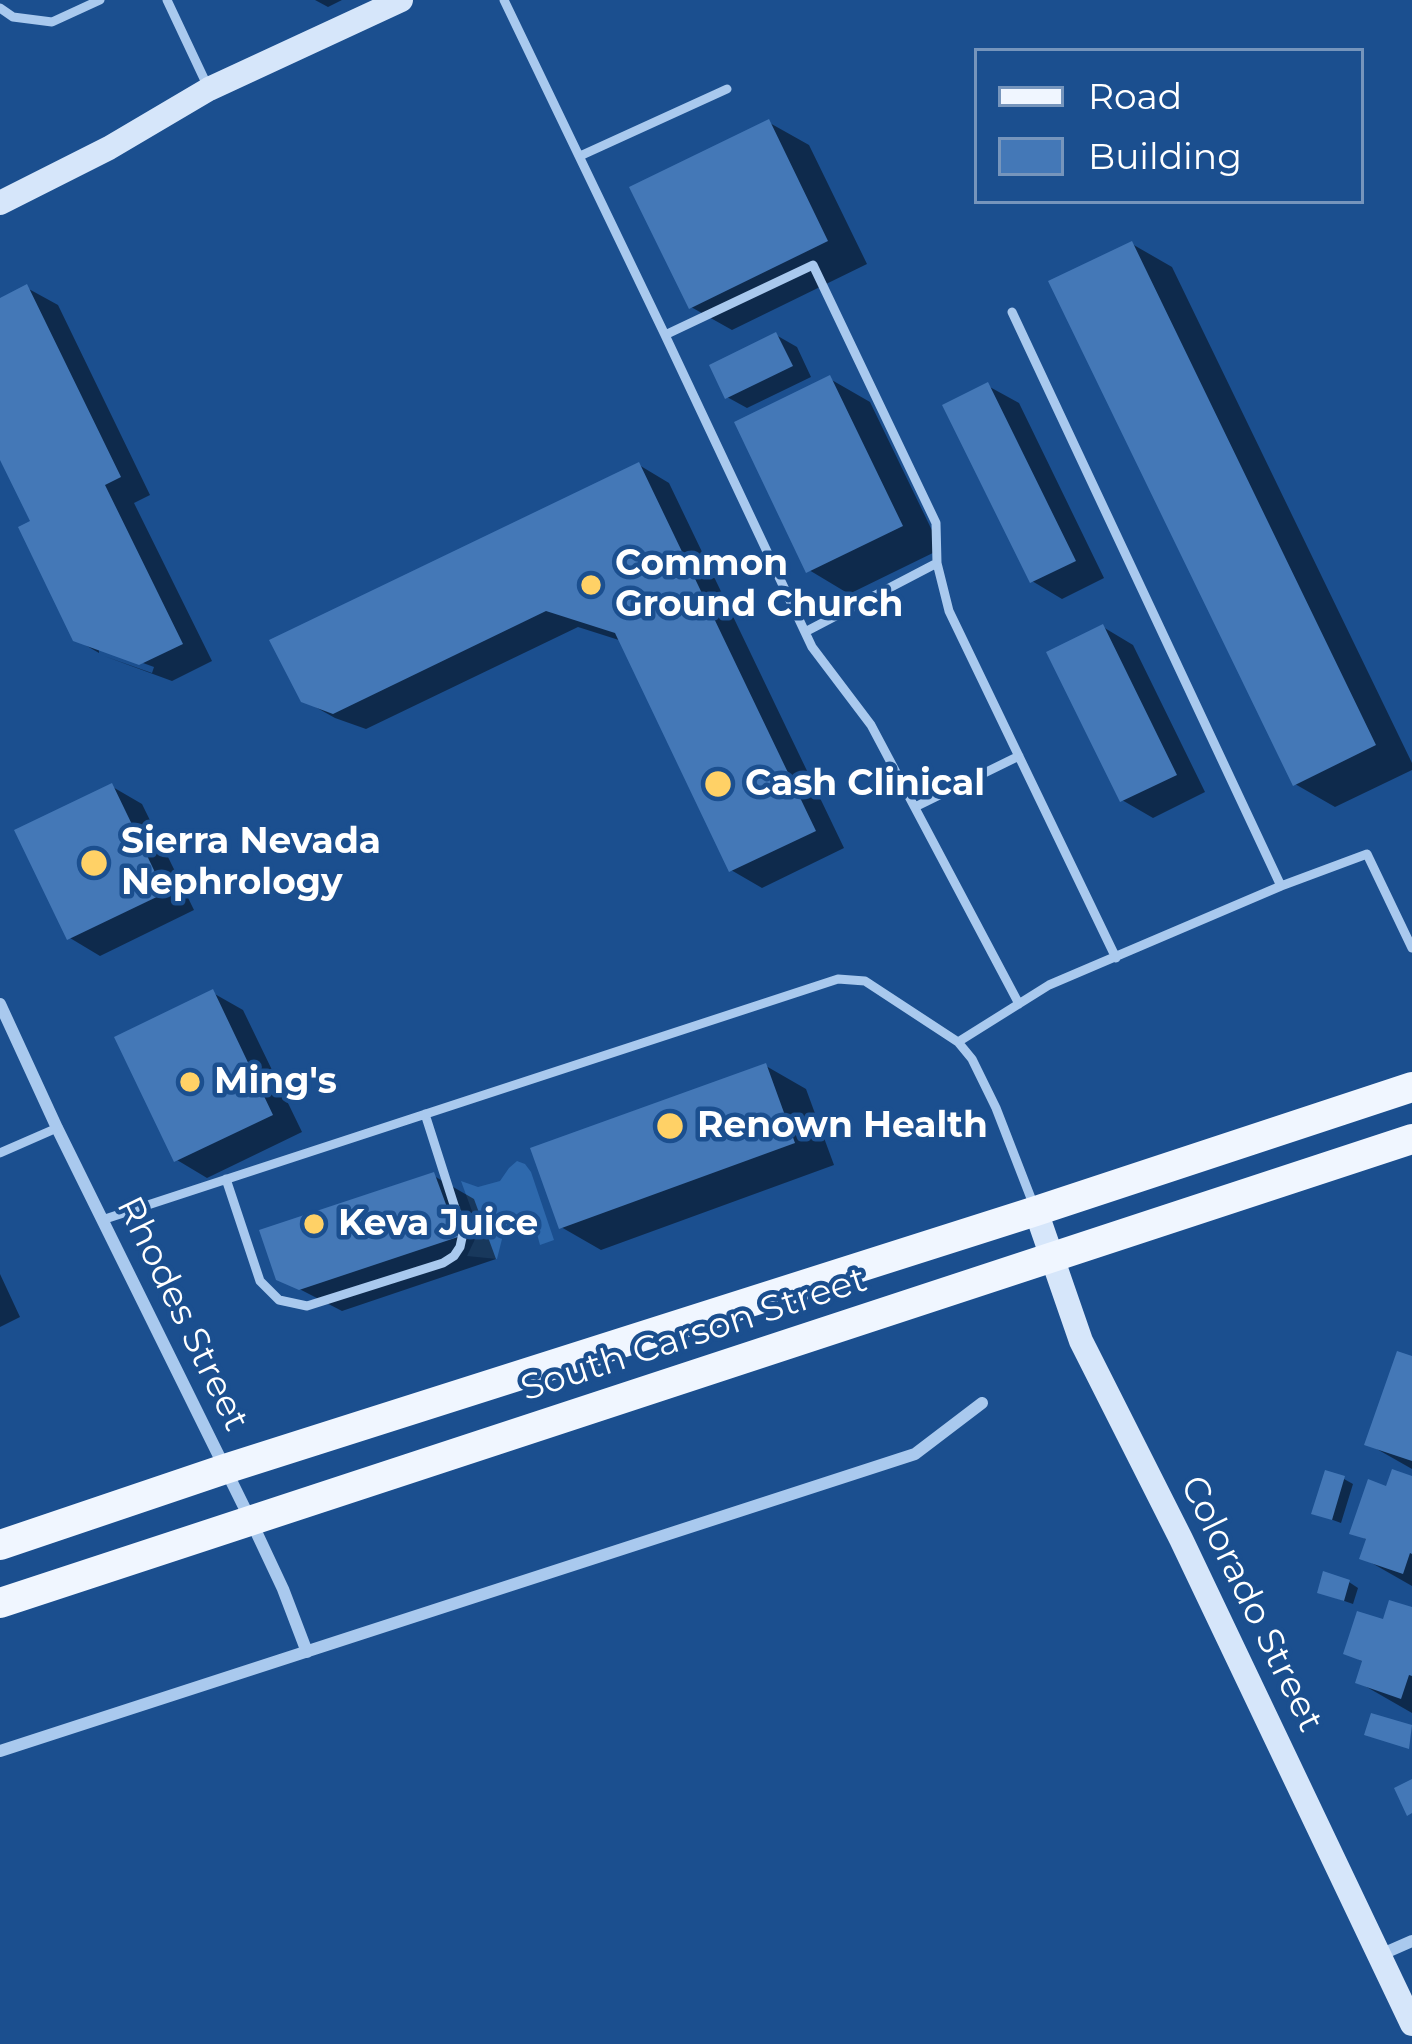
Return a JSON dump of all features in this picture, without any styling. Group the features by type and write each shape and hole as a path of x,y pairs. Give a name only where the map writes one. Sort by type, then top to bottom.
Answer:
{"main road":[{"name":"South Carson Street","path":"0,1545 1412,1087"},
{"name":"South Carson Street","path":"0,1604 1412,1138"}],"street":[{"path":"0,203 109,148 209,89 401,0"},
{"name":"Rhodes Street","path":"0,1004 252,1522 307,1652"},
{"name":"Colorado Street","path":"1036,1211 1097,1376 1192,1561 1412,2024"},
{"path":"0,1751 915,1454 982,1403"},
{"path":"1381,1954 1412,1941"}],"lane":[{"path":"0,8 13,16 52,22 100,0"},
{"path":"166,0 209,89"},
{"path":"504,0 812,647 871,725 1019,1004"},
{"path":"580,156 727,88"},
{"path":"665,335 813,265 936,523 937,563 950,610 1116,958"},
{"path":"1012,312 1281,886"},
{"path":"805,632 937,563"},
{"path":"915,807 1019,757"},
{"path":"958,1042 1049,985 1367,854 1412,948"},
{"path":"102,1220 838,979 865,981 958,1042 972,1059 996,1108 1036,1211"},
{"path":"226,1179 260,1281 279,1300 307,1306 443,1263 460,1247 463,1233 425,1114"},
{"path":"0,1153 57,1128"}],"shaded area":[{"path":"517,1161 531,1172 554,1240 540,1245 534,1223 517,1218 505,1227 497,1259 467,1256 476,1237 476,1222 461,1181 478,1187 500,1181"}],"building":[{"path":"769,119 828,241 689,309 629,187"},
{"path":"1132,241 1376,745 1293,786 1048,281"},
{"path":"27,284 121,477 105,485 183,644 139,665 73,641 18,527 30,521 0,460 0,298"},
{"path":"776,332 793,366 725,399 709,365"},
{"path":"830,375 903,526 806,573 734,422"},
{"path":"988,382 1076,561 1030,583 942,405"},
{"path":"639,462 816,831 729,872 615,633 546,611 333,714 301,702 269,640"},
{"path":"1103,624 1177,775 1120,802 1046,652"},
{"path":"112,783 165,893 67,940 14,830"},
{"path":"213,989 273,1115 174,1162 114,1037"},
{"path":"766,1063 795,1143 559,1229 530,1148"},
{"path":"434,1172 458,1237 299,1290 276,1280 259,1230"},
{"path":"1397,1351 1412,1356 1412,1461 1364,1445"},
{"path":"1392,1469 1412,1476 1412,1554 1403,1574 1359,1559 1366,1539 1349,1534 1368,1479 1386,1486"},
{"path":"1325,1470 1345,1476 1332,1520 1311,1514"},
{"path":"1323,1571 1350,1580 1344,1601 1317,1593"},
{"path":"1389,1600 1412,1607 1412,1676 1401,1699 1355,1683 1362,1661 1343,1654 1357,1611 1383,1619"},
{"path":"1371,1713 1412,1725 1409,1749 1364,1735"},
{"path":"1412,1779 1412,1813 1407,1816 1394,1788"}],"place":[{"name":"Common Ground Church","path":"591,585"},
{"name":"Cash Clinical","path":"718,784"},
{"name":"Sierra Nevada Nephrology","path":"94,863"},
{"name":"Ming's","path":"190,1082"},
{"name":"Renown Health","path":"670,1126"},
{"name":"Keva Juice","path":"314,1224"}]}
